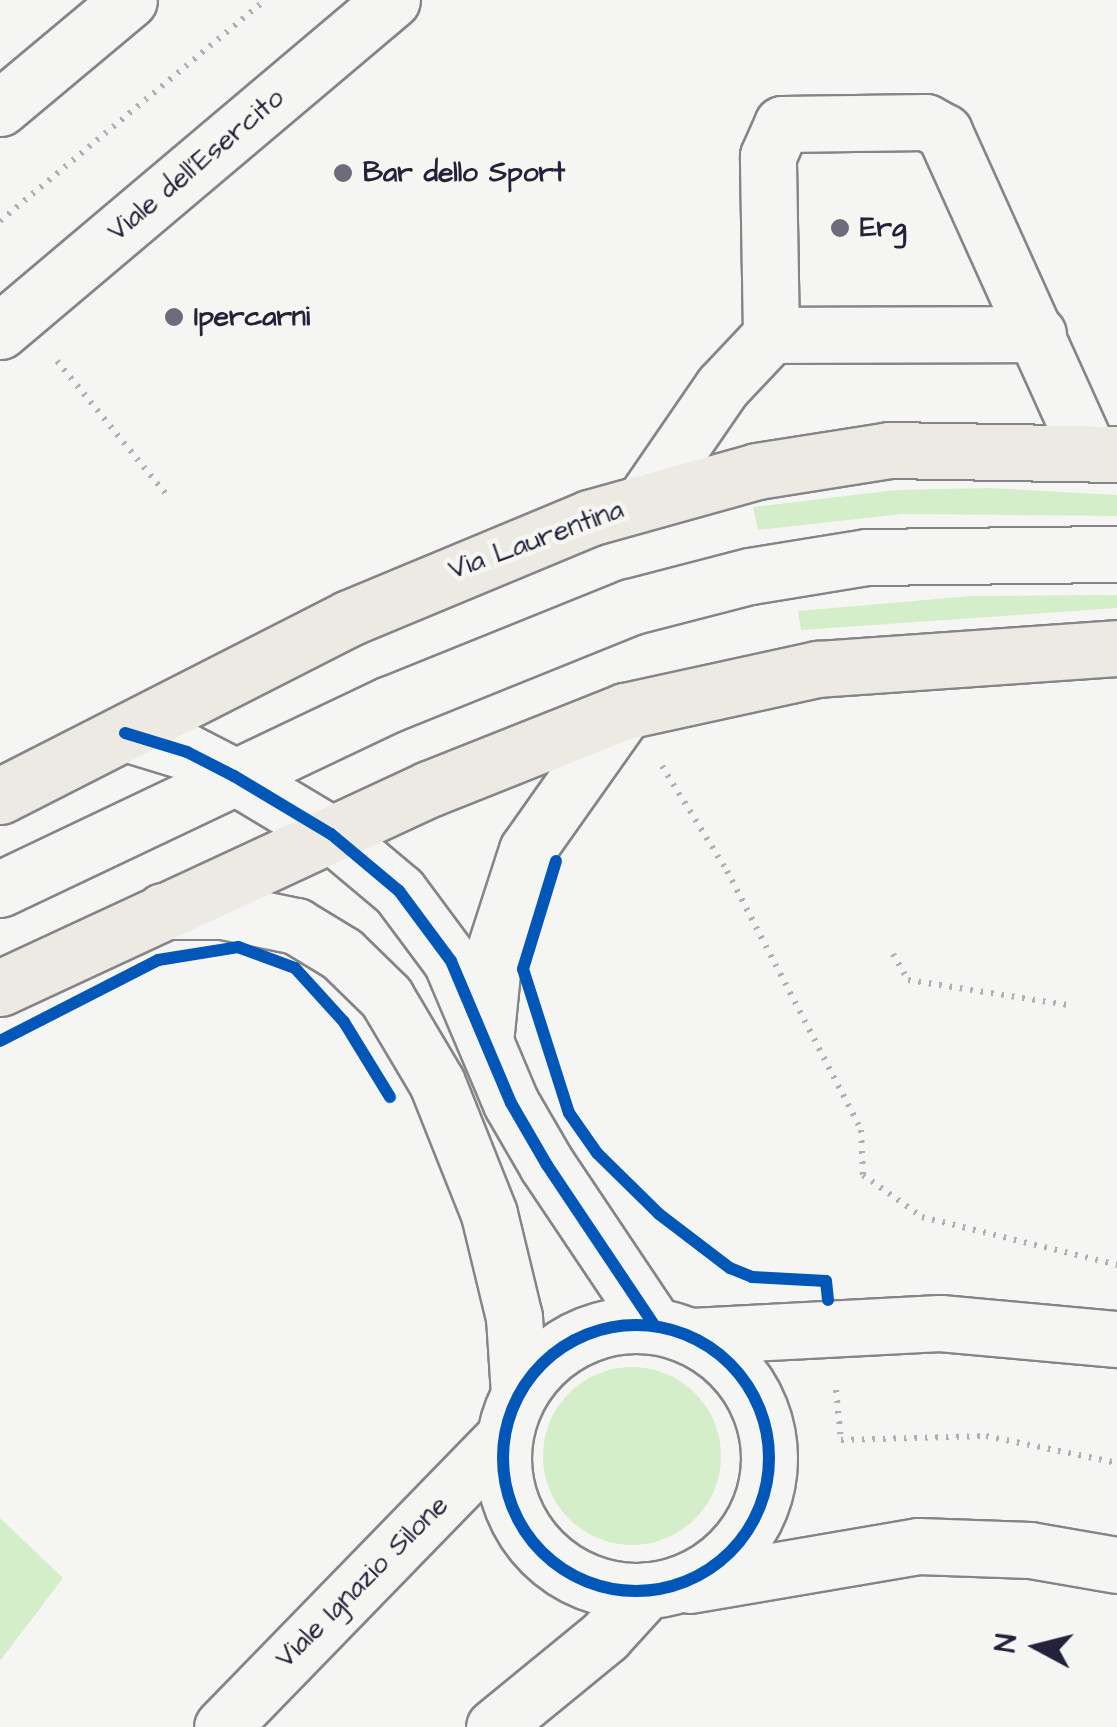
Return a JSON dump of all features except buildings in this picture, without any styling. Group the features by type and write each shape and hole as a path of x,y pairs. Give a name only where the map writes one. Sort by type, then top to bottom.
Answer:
{"main road":[{"name":"Via Laurentina","path":"0,796 448,571 643,502 756,471 888,450 1103,454"},
{"path":"0,988 331,834 625,711 818,669 1117,648"}],"street":[{"path":"0,108 130,0"},
{"name":"Viale dell'Esercito","path":"0,331 392,0"},
{"path":"643,502 722,387 771,335 772,138 782,124 926,122 957,149 1038,334 1103,454"},
{"path":"771,335 1038,334"},
{"path":"0,889 234,776 574,625 680,593 867,557 1117,554"},
{"path":"486,1032 494,952 527,850 625,711"},
{"path":"125,732 187,752 234,776 331,834 387,878 435,934 486,1032 529,1134 673,1330 726,1358 752,1390 767,1429 770,1471 759,1511 738,1546 706,1573 657,1589 494,1727"},
{"path":"163,910 238,913 296,926 342,954 386,998 437,1082 489,1214 514,1318 512,1416 504,1481 518,1523 546,1557 582,1581 624,1592 918,1546 1030,1550 1117,1565"},
{"path":"512,1416 543,1362 575,1338 614,1326 673,1330 940,1322 1117,1339"},
{"name":"Viale Ignazio Silone","path":"222,1727 512,1416"}],"path":[{"path":"0,222 265,0"},
{"path":"53,356 166,494"},
{"path":"625,711 727,871 852,1112 860,1130 862,1176 922,1217 1117,1265"},
{"path":"893,954 908,980 1067,1004"},
{"path":"835,1381 841,1440 986,1436 1117,1462"}],"green space":[{"path":"989,488 1117,495 1117,516 902,514 758,530 753,507 896,490"},
{"path":"1117,595 1117,608 801,630 798,611 971,596"},
{"path":"632,1367 666,1374 695,1393 714,1422 721,1456 714,1490 695,1519 666,1538 632,1545 598,1538 569,1519 550,1490 543,1456 550,1422 569,1393 598,1374"},
{"path":"0,1518 63,1578 0,1661"}],"cycle path":[{"path":"125,733 187,752 234,776 331,834 399,891 451,961 511,1103 547,1165 654,1325"},
{"path":"556,861 523,969 569,1113 597,1153 659,1214 730,1268 752,1277 826,1281 828,1300"},
{"path":"0,1041 158,960 238,947 295,968 344,1022 390,1097"},
{"path":"636,1325 662,1327 687,1335 730,1364 759,1407 767,1432 769,1458 767,1484 759,1509 730,1552 687,1581 662,1589 636,1591 610,1589 585,1581 542,1552 513,1509 505,1484 503,1458 505,1432 513,1407 542,1364 585,1335 610,1327 636,1325"}],"place":[{"name":"Bar dello Sport","path":"343,173"},
{"name":"Erg","path":"840,228"},
{"name":"Ipercarni","path":"174,317"}]}
